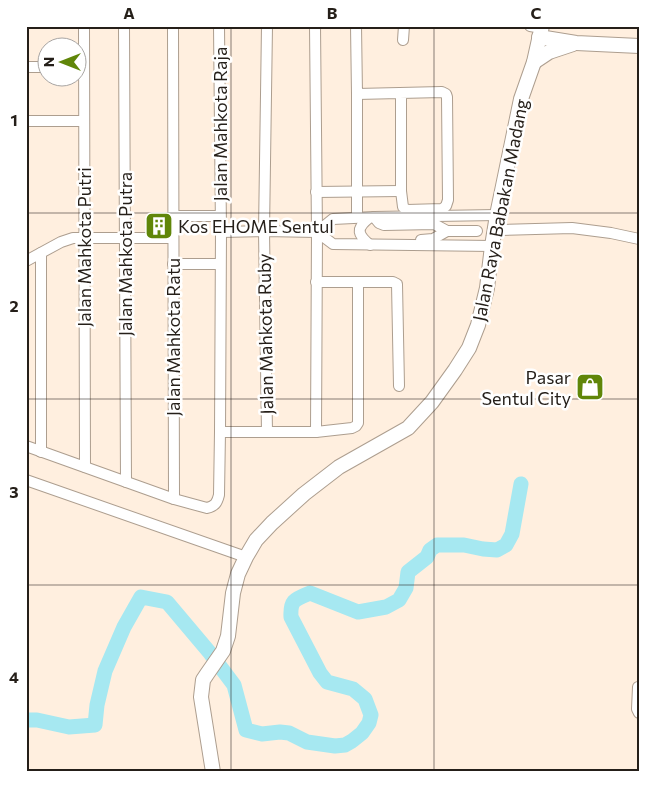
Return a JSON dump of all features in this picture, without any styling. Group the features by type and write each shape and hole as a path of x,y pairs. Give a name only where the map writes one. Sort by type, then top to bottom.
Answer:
{"main road":[{"path":"538,30 576,43 639,46"},
{"name":"Jalan Raya Babakan Madang","path":"212,772 201,697 203,680 223,650 228,636 233,593 238,574 256,540 304,494 339,467 408,428 432,402 464,355 476,332 487,288 497,216 521,100 534,62 538,30"},
{"path":"534,62 549,52 576,43"}],"street":[{"name":"Jalan Mahkota Putra","path":"124,26 126,482"},
{"name":"Jalan Mahkota Ratu","path":"173,26 174,499"},
{"name":"Jalan Mahkota Raja","path":"174,499 207,508 217,502 219,495 221,232 219,26"},
{"name":"Jalan Mahkota Ruby","path":"267,26 264,231 267,432"},
{"path":"315,26 316,432"},
{"path":"356,26 357,214"},
{"path":"404,26 404,40"},
{"name":"Jalan Mahkota Putri","path":"82,88 84,121 85,467"},
{"path":"357,94 442,92 446,94 447,203 442,209 407,210 402,205 401,93"},
{"path":"26,122 84,121"},
{"path":"316,192 402,191"},
{"path":"173,216 220,216"},
{"path":"317,232 333,219 497,216"},
{"path":"371,218 384,225 434,224 447,231 477,231"},
{"path":"371,218 362,224 360,231 362,238 373,245"},
{"path":"501,230 572,228 639,239"},
{"path":"373,245 383,241 433,239 447,231"},
{"path":"221,232 317,232 333,244 492,246"},
{"path":"611,233 639,245"},
{"path":"26,261 65,240 84,238 173,238"},
{"path":"41,253 41,452"},
{"path":"173,264 220,264"},
{"path":"316,282 393,282 398,284 399,386"},
{"path":"220,432 316,432 356,426 358,422 358,282"},
{"path":"26,446 174,499"},
{"path":"26,480 246,557"},
{"path":"639,676 637,709 639,713"}],"waterway":[{"path":"26,720 37,720 69,727 95,725 97,705 105,671 124,627 141,597 167,602 210,653 234,685 246,730 262,734 289,733 307,742 335,746 345,745 362,733 369,723 371,715 365,699 353,689 327,682 320,673 291,617 291,607 294,601 310,593 358,612 386,607 399,600 406,588 408,572 427,557 430,550 437,545 464,545 497,550 506,545 512,534 521,484"}],"place":[{"name":"Kos EHOME Sentul","path":"159,226"},
{"name":"Pasar Sentul City","path":"590,387"}]}
